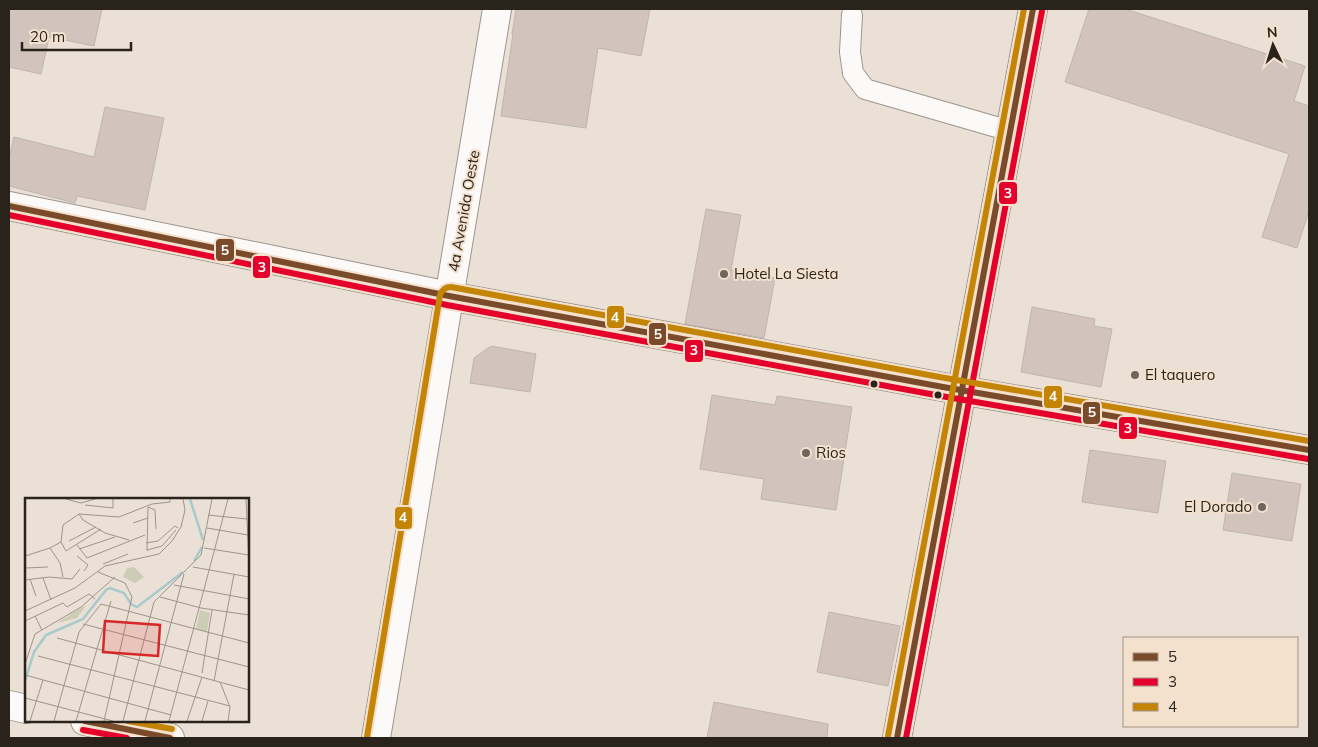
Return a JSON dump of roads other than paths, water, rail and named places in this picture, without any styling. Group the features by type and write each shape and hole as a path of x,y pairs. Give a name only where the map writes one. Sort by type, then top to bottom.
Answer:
{"street":[{"name":"4a Avenida Oeste","path":"376,738 497,9"},
{"path":"897,738 1033,9"},
{"path":"9,206 449,296 962,390 1309,450"},
{"path":"9,705 25,709"},
{"path":"89,722 170,738"}],"lane":[{"path":"852,15 850,52 854,72 865,89 1010,131"}],"place":[{"name":"Hotel La Siesta","path":"724,274"},
{"name":"El taquero","path":"1135,375"},
{"name":"Rios","path":"806,453"},
{"name":"El Dorado","path":"1262,507"}]}
